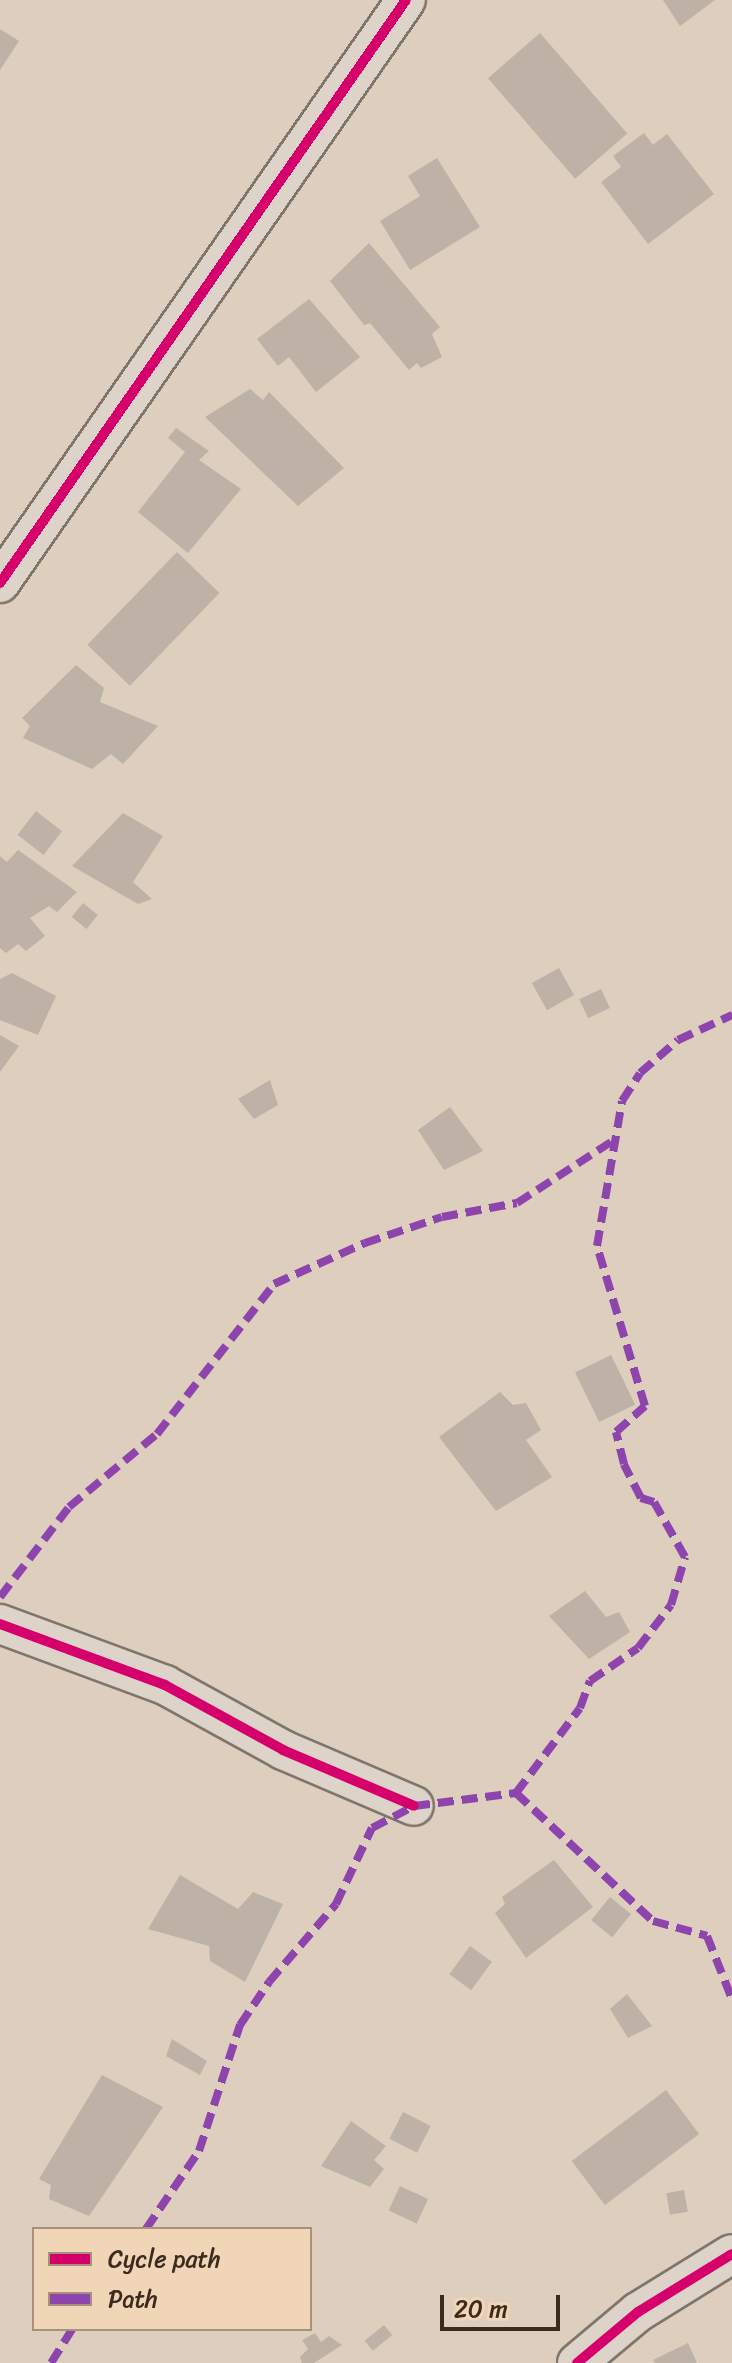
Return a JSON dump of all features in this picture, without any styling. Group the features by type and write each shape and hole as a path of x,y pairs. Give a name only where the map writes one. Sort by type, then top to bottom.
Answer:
{"street":[{"path":"0,583 406,0"},
{"path":"0,1624 165,1685 283,1750 414,1806"},
{"path":"577,2363 638,2312 732,2254"}],"building":[{"path":"663,0 715,0 680,26"},
{"path":"0,29 19,41 0,70"},
{"path":"540,33 627,133 575,179 488,78"},
{"path":"644,133 653,145 667,134 714,194 648,244 601,182 621,167 613,156"},
{"path":"437,158 480,227 410,270 380,221 420,196 408,176"},
{"path":"369,243 440,327 432,334 442,357 421,368 417,363 409,370 370,323 364,325 330,281"},
{"path":"309,299 360,357 316,392 289,357 278,366 257,339"},
{"path":"250,389 263,400 269,392 344,468 298,506 205,417"},
{"path":"176,428 209,451 199,460 241,489 188,553 138,512 185,452 168,438"},
{"path":"177,552 219,593 130,686 87,645"},
{"path":"76,665 104,688 100,702 158,726 123,764 111,754 92,769 23,738 30,726 22,718"},
{"path":"36,811 62,831 44,855 18,835"},
{"path":"123,813 163,836 133,882 152,899 138,904 72,866"},
{"path":"18,850 77,892 57,912 49,906 30,918 45,936 26,951 18,944 6,953 0,948 0,856 7,862"},
{"path":"83,903 98,915 86,929 72,917"},
{"path":"559,968 574,995 547,1010 532,983"},
{"path":"12,973 56,996 38,1035 0,1020 0,979"},
{"path":"601,989 610,1008 588,1018 579,999"},
{"path":"0,1035 19,1046 0,1072"},
{"path":"270,1080 278,1105 254,1119 238,1099"},
{"path":"450,1107 483,1151 444,1170 418,1130"},
{"path":"611,1355 635,1404 599,1422 575,1373"},
{"path":"500,1392 513,1405 526,1403 541,1430 526,1440 552,1477 496,1511 439,1437"},
{"path":"585,1591 606,1617 619,1612 630,1632 589,1659 549,1616"},
{"path":"554,1860 593,1907 526,1958 495,1913 505,1904 502,1897"},
{"path":"180,1875 238,1909 253,1892 283,1904 245,1982 210,1961 209,1946 148,1929"},
{"path":"610,1897 631,1914 612,1937 591,1920"},
{"path":"470,1946 492,1962 471,1990 449,1974"},
{"path":"627,1994 652,2026 628,2038 610,2009"},
{"path":"172,2039 207,2061 200,2075 166,2056"},
{"path":"102,2075 163,2107 89,2216 49,2199 51,2185 39,2179"},
{"path":"666,2090 699,2134 605,2205 572,2161"},
{"path":"403,2112 431,2126 417,2153 389,2139"},
{"path":"351,2121 386,2146 374,2160 384,2169 370,2187 321,2166"},
{"path":"400,2186 428,2199 417,2224 389,2210"},
{"path":"684,2190 688,2212 670,2215 666,2193"},
{"path":"384,2325 392,2335 373,2351 365,2341"},
{"path":"315,2333 321,2342 329,2336 342,2345 314,2363 302,2363 300,2357 308,2349 302,2340"},
{"path":"688,2343 697,2363 655,2363 653,2360"}],"marked path":[{"path":"147,2227 199,2151 240,2025 269,1982 336,1904 372,1828 414,1806 516,1793 580,1708 590,1681 638,1648 671,1605 685,1557 654,1502 641,1498 624,1464 616,1432 645,1406 597,1246 622,1101 640,1073 678,1040 732,1015"},
{"path":"0,1597 69,1507 157,1434 274,1284 365,1243 442,1217 517,1203 611,1142"},
{"path":"516,1793 653,1921 707,1936 732,1999"},
{"path":"51,2363 71,2331"}],"cycle path":[{"path":"0,583 406,0"},
{"path":"0,1624 165,1685 283,1750 414,1806"},
{"path":"577,2363 638,2312 732,2254"}]}
